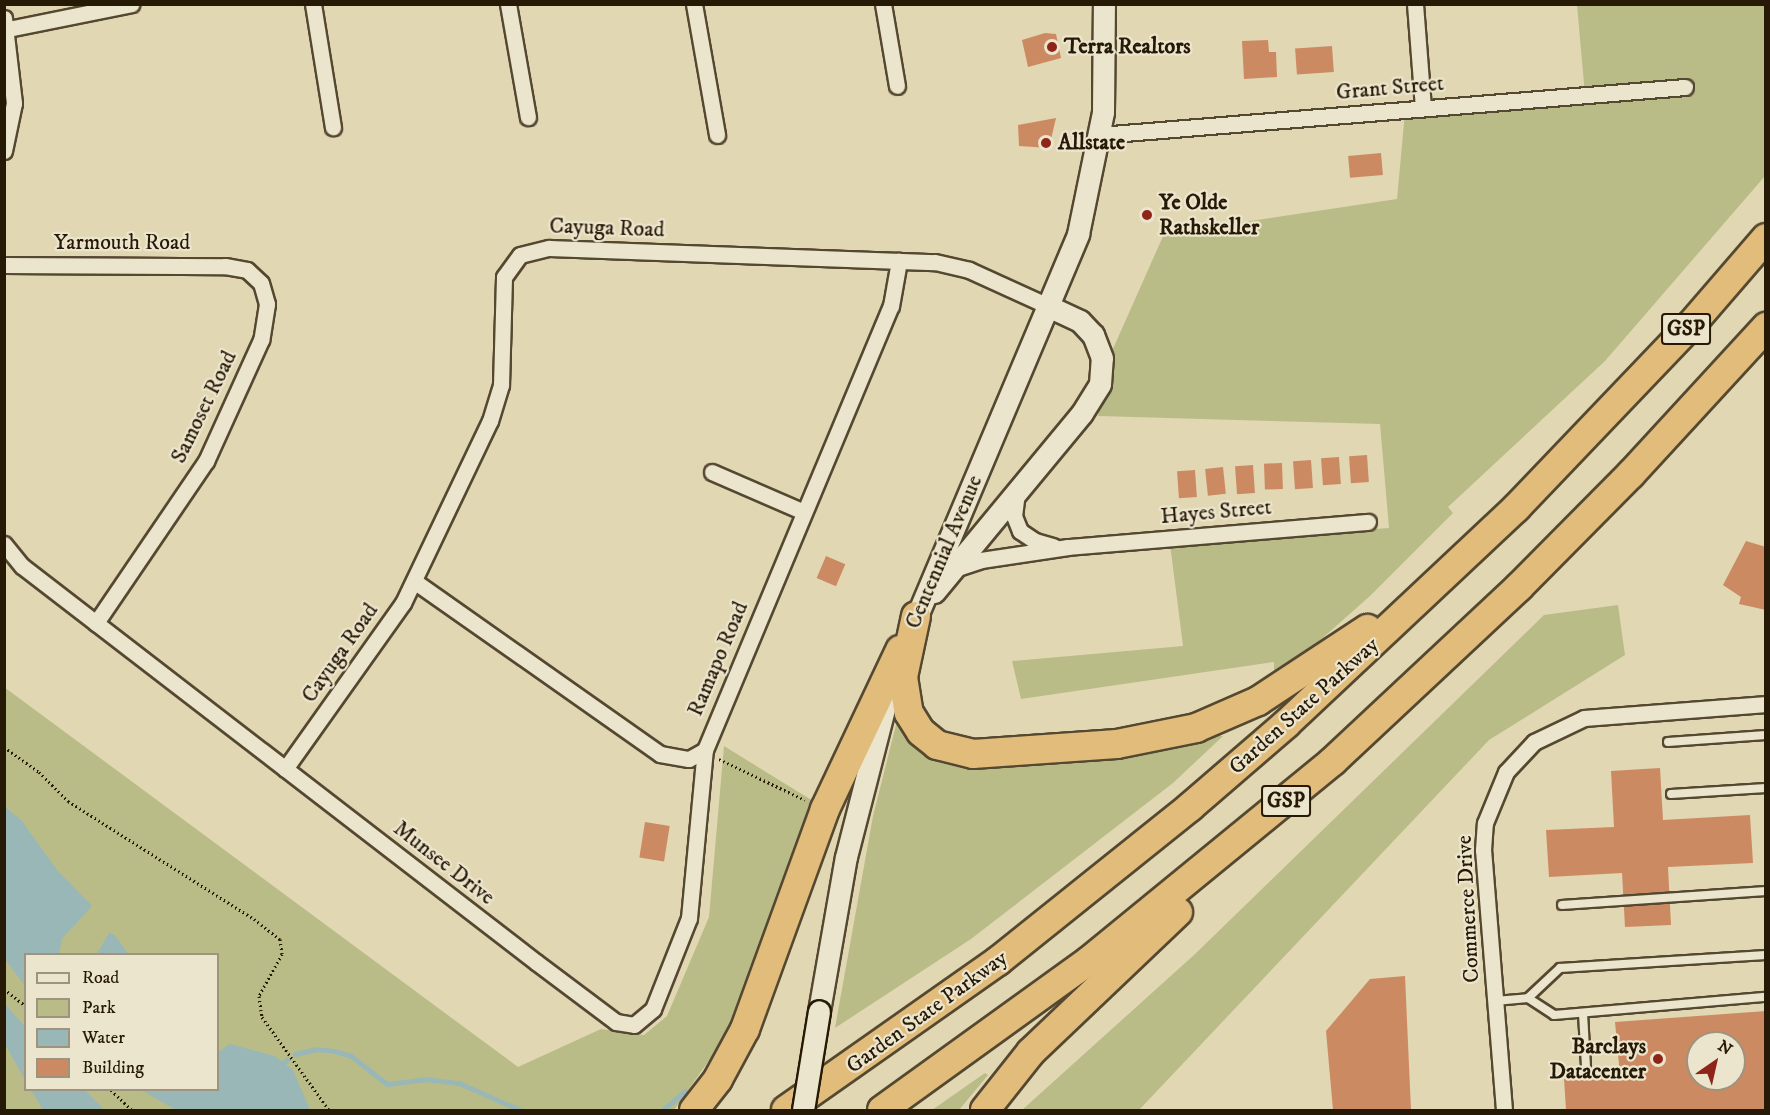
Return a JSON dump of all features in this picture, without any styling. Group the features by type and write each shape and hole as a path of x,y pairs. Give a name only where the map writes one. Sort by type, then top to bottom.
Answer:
{"highway":[{"name":"Garden State Parkway","path":"786,1110 998,961 1190,807 1332,682 1516,508 1674,342 1766,238"},
{"name":"GSP","path":"882,1110 1140,921 1380,718 1520,588 1631,474 1766,327"},
{"path":"916,616 906,660 903,692 914,723 937,745 961,753 990,754 1137,741 1218,720 1278,689 1395,609 1516,508"},
{"path":"694,1110 718,1079 745,1029 829,801 916,616"},
{"path":"973,1110 1380,718"},
{"path":"985,1110 1031,1052"}],"main road":[{"name":"Centennial Avenue","path":"803,1110 855,817 885,706 916,616 1078,234 1100,135 1106,70 1104,4"},
{"path":"916,616 951,570 1082,413 1102,375 1101,351 1093,335 1080,321 1048,306"}],"street":[{"path":"4,151 14,103 6,23 132,4"},
{"path":"313,4 333,127"},
{"path":"508,4 528,117"},
{"path":"694,4 717,135"},
{"path":"883,4 897,86"},
{"path":"1415,4 1423,108"},
{"name":"Grant Street","path":"1100,135 1685,87"},
{"name":"Cayuga Road","path":"285,769 414,581 490,421 501,385 504,277 520,255 549,248 899,261 957,266 1048,306"},
{"name":"Ramapo Road","path":"414,581 660,754 689,759 705,750 891,306 899,261"},
{"name":"Yarmouth Road","path":"4,265 238,268"},
{"name":"Samoset Road","path":"96,623 206,461 261,340 267,304 261,284 247,270 238,268"},
{"path":"712,472 804,512"},
{"name":"Hayes Street","path":"1019,488 1014,516 1020,531 1035,541 1068,547"},
{"name":"Hayes Street","path":"951,570 981,560 1068,547 1368,522"},
{"name":"Munsee Drive","path":"4,544 22,566 616,1022 634,1025 653,1009 689,918 705,750"},
{"name":"Commerce Drive","path":"1504,1110 1485,832 1493,796 1514,761 1546,734 1584,718 1766,704"}],"lane":[{"path":"1668,742 1766,735"},
{"path":"1671,794 1766,788"},
{"path":"1562,906 1766,891"},
{"path":"1496,1001 1528,998 1560,968 1766,955"},
{"path":"1528,998 1554,1015 1766,997"},
{"path":"1584,1013 1586,1066"}],"path":[{"path":"4,747 39,772 68,801 254,919 280,939 282,954 259,996 262,1017 329,1110"},
{"path":"705,750 809,802"},
{"path":"4,989 24,1004"},
{"path":"113,1091 132,1110"}],"green space":[{"path":"1577,5 1765,5 1765,176 1605,361 1448,507 1453,513 1370,596 1274,681 1274,662 1021,699 1012,661 1183,646 1170,544 1389,528 1380,424 1098,416 1112,351 1164,234 1397,199 1405,112 1585,95"},
{"path":"1618,605 1625,655 1489,740 1139,1110 1022,1110 1194,955 1544,615"},
{"path":"4,687 518,1067 601,1029 644,1035 667,1016 709,917 724,746 818,804 727,1035 674,1110 5,1110"},
{"path":"898,717 947,762 988,768 1111,753 1197,736 1223,736 1173,783 971,939 835,1028 873,816"},
{"path":"985,1073 988,1075 959,1110 932,1110"}],"water":[{"path":"4,806 22,821 57,870 92,906 62,939 59,953 24,953 24,985 5,959"},
{"path":"109,933 115,935 127,953 98,953"},
{"path":"5,1004 24,1025 24,1078 5,1044"},
{"path":"230,1044 275,1056 293,1070 310,1110 176,1110 143,1091 219,1091 219,1051"},
{"path":"32,1091 86,1091 104,1110 43,1110"}],"building":[{"path":"1045,33 1056,34 1061,58 1028,67 1022,40"},
{"path":"1268,40 1269,52 1276,52 1277,77 1244,79 1242,41"},
{"path":"1332,46 1334,72 1297,75 1295,49"},
{"path":"1056,118 1049,148 1019,146 1018,125"},
{"path":"1381,153 1383,175 1350,178 1348,156"},
{"path":"1367,455 1369,482 1351,483 1349,456"},
{"path":"1339,457 1341,484 1323,485 1321,458"},
{"path":"1311,460 1313,488 1295,489 1293,461"},
{"path":"1282,463 1283,489 1265,490 1264,464"},
{"path":"1253,465 1255,493 1237,494 1235,466"},
{"path":"1223,467 1226,494 1208,496 1205,469"},
{"path":"1195,470 1197,497 1179,498 1177,471"},
{"path":"1746,541 1766,547 1766,610 1739,604 1741,597 1723,585"},
{"path":"826,556 845,564 836,586 817,578"},
{"path":"1660,768 1663,820 1750,815 1753,863 1668,867 1671,925 1625,927 1622,873 1549,877 1546,830 1614,827 1611,771"},
{"path":"645,822 670,826 664,861 639,858"},
{"path":"1405,976 1411,1110 1333,1110 1326,1031 1370,979"},
{"name":"Barclays Datacenter","path":"1766,1011 1766,1110 1566,1110 1564,1079 1620,1075 1615,1022"}],"waterway":[{"path":"295,1054 316,1049 334,1051 351,1056 387,1084 425,1079 459,1083 520,1110"},
{"path":"283,1063 288,1059"},
{"path":"663,1110 685,1091"}],"place":[{"name":"Terra Realtors","path":"1052,47"},
{"name":"Allstate","path":"1046,143"},
{"name":"Ye Olde Rathskeller","path":"1147,215"},
{"name":"Barclays Datacenter","path":"1658,1059"}]}
